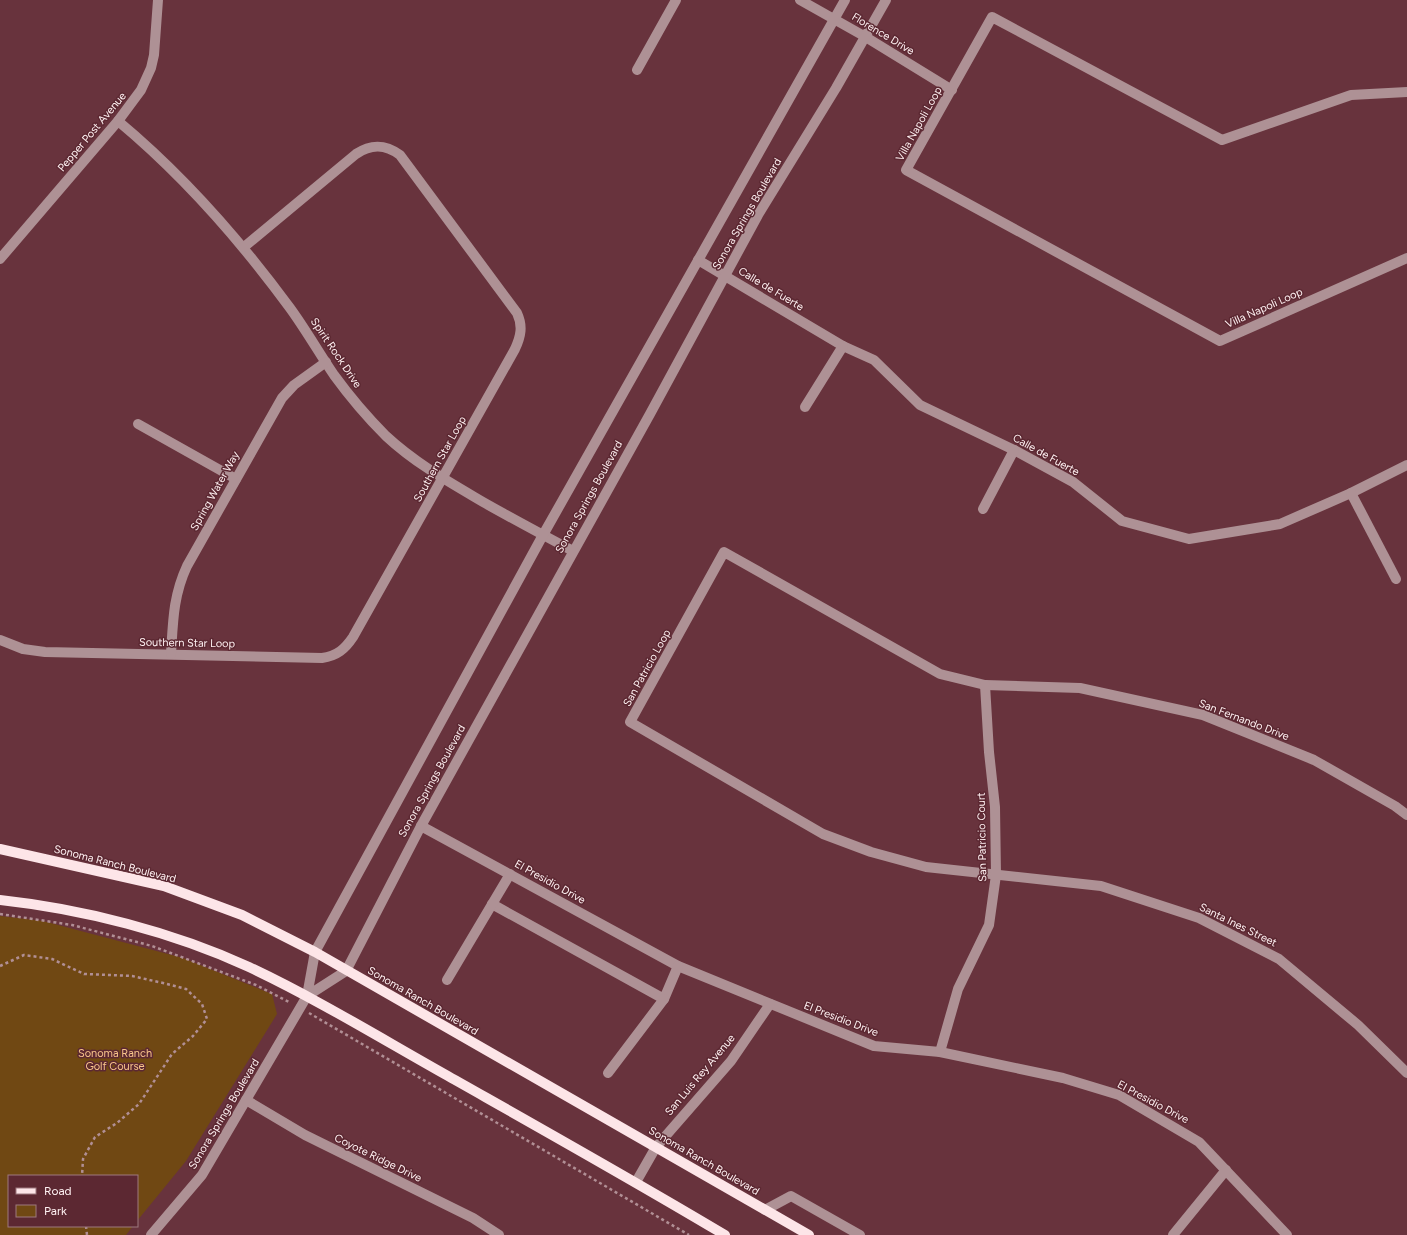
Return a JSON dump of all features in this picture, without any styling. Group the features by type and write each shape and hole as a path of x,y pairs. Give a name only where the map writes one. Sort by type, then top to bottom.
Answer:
{"main road":[{"name":"Sonoma Ranch Boulevard","path":"0,849 164,886 242,915 315,952 809,1235"},
{"path":"0,900 83,914 153,932 210,951 247,966 306,996 636,1182 725,1235"}],"street":[{"name":"Pepper Post Avenue","path":"0,259 118,121 141,90 151,68 156,43 158,0"},
{"path":"637,70 676,0"},
{"name":"Florence Drive","path":"800,0 864,36 952,90"},
{"name":"Sonora Springs Boulevard","path":"151,1235 202,1175 300,1008 306,996 315,952 543,535 845,0"},
{"name":"Sonora Springs Boulevard","path":"306,996 346,970 421,826 650,414 724,276 758,215 836,88 864,36 886,0"},
{"name":"Villa Napoli Loop","path":"1407,92 1351,95 1222,140 992,17 906,170 1220,341 1407,258"},
{"name":"Spirit Rock Drive","path":"118,121 153,151 191,189 244,247 291,309 343,387 376,426 406,454 443,479 573,551"},
{"name":"Southern Star Loop","path":"0,640 23,649 45,652 322,658 340,652 353,638 515,349 520,336 521,323 517,313 400,155 382,146 362,150 244,247"},
{"name":"Calle de Fuerte","path":"698,260 843,346 874,360 920,405 1014,450 1073,482 1122,521 1189,539 1280,524 1351,493 1407,465"},
{"path":"805,407 843,346"},
{"name":"Spring Water Way","path":"172,654 174,604 186,566 282,398 294,385 326,362"},
{"path":"138,424 236,479"},
{"path":"983,509 1014,450"},
{"path":"1351,493 1396,579"},
{"name":"San Patricio Loop","path":"985,685 940,674 724,552 630,722 823,834 871,852 926,867 996,876"},
{"name":"San Fernando Drive","path":"985,685 1080,688 1203,715 1314,760 1395,806 1407,815"},
{"name":"San Patricio Court","path":"940,1052 958,989 989,925 996,876 995,807 989,752 985,685"},
{"name":"El Presidio Drive","path":"421,826 678,966 874,1046 940,1052 1063,1078 1119,1095 1199,1142 1287,1235"},
{"path":"447,980 510,874"},
{"name":"Santa Ines Street","path":"996,876 1101,886 1199,918 1279,959 1358,1025 1407,1073"},
{"path":"492,904 664,999"},
{"path":"608,1072 664,999 678,966"},
{"name":"San Luis Rey Avenue","path":"636,1182 656,1147 731,1061 770,1004"},
{"name":"Coyote Ridge Drive","path":"246,1100 305,1135 473,1218 499,1235"},
{"path":"1173,1235 1226,1170"},
{"path":"765,1210 792,1196 860,1235"}],"path":[{"path":"0,914 72,925 152,946 256,985 330,1024 689,1235"},
{"path":"0,966 24,955 52,959 84,974 132,976 186,989 202,1004 207,1019 193,1036 172,1054 139,1104 117,1123 95,1137 83,1159 82,1175"}],"green space":[{"name":"Sonoma Ranch Golf Course","path":"0,916 43,921 183,958 272,994 277,1014 186,1161 138,1220 138,1175 8,1175 8,1227 132,1227 126,1235 0,1235"}]}
